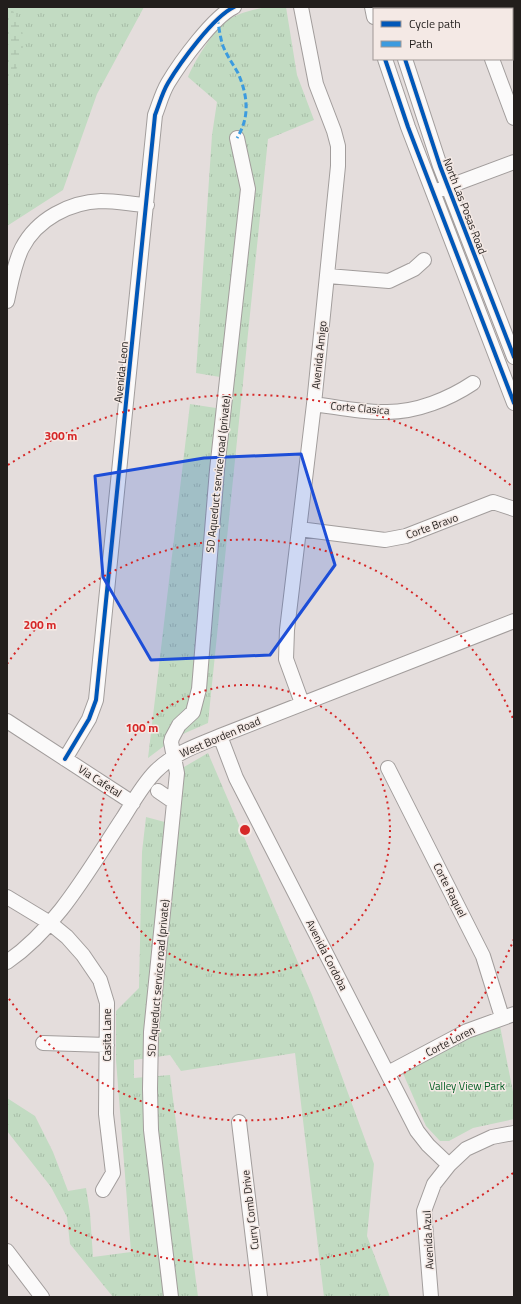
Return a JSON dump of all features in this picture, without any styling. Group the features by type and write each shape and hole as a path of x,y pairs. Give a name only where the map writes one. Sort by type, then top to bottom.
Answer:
{"street":[{"name":"Avenida Leon","path":"65,759 89,720 96,700 155,115 168,84 209,27 216,13 224,12 234,7"},
{"name":"Avenida Amigo","path":"301,7 316,84 334,131 338,146 338,166 328,276 287,630 286,659 302,704"},
{"path":"385,60 408,128 514,404"},
{"name":"North Las Posas Road","path":"405,60 448,186 514,357"},
{"path":"492,60 514,118"},
{"name":"SD Aqueduct service road (private)","path":"171,1297 152,1130 150,1089 151,1032 177,773 171,742 173,733 193,712 199,689 214,501 248,189 237,138"},
{"path":"433,192 514,162"},
{"path":"7,301 16,264 22,247 33,232 54,214 84,203 102,201 147,205"},
{"path":"328,276 389,281 414,269 424,260"},
{"name":"Corte Clasica","path":"314,404 387,412 415,409 457,394 473,383"},
{"name":"Corte Bravo","path":"299,529 385,540 406,536 493,502 514,509"},
{"name":"West Borden Road","path":"7,962 24,950 57,916 133,802 156,771 174,757 220,736 514,621"},
{"name":"Via Cafetal","path":"7,721 133,802"},
{"name":"Avenida Cordoba","path":"220,736 236,778 417,1131 428,1145 449,1164"},
{"name":"Corte Raquel","path":"388,768 483,956 508,1016"},
{"path":"158,791 174,802"},
{"name":"Casita Lane","path":"7,897 50,923 67,937 83,955 100,980 107,1003 106,1114 113,1173 103,1190"},
{"name":"Corte Loren","path":"388,1073 467,1031 508,1016"},
{"path":"43,1043 107,1045"},
{"name":"Curry Comb Drive","path":"239,1122 260,1297"},
{"name":"Avenida Azul","path":"431,1297 424,1211 434,1184 449,1164 466,1149 492,1137 514,1133"},
{"path":"7,1251 42,1297"}],"highlighted area":[{"path":"301,454 335,565 270,655 151,660 103,577 95,476 204,458"}],"green space":[{"path":"7,7 144,7 97,94 63,190 7,226"},
{"path":"7,7 11,7 22,29 24,41 17,68 7,84 7,62 11,55 7,33"},
{"path":"267,7 286,7 297,75 314,120 268,139 208,723 176,737 148,758 190,404 229,410 232,379 196,373 212,135 217,102 188,77 204,48 224,23 239,14"},
{"path":"208,753 312,995 374,1164 367,1236 390,1297 324,1297 295,1053 181,1071 170,1055 134,1060 134,1078 170,1075 198,1297 113,1297 70,1244 67,1217 51,1187 7,1131 7,1098 35,1116 53,1152 68,1191 86,1188 90,1213 93,1257 131,1252 116,1060 116,1011 139,988 142,852 146,817 176,825 176,789 184,767"},
{"name":"Valley View Park","path":"500,1026 514,1097 514,1119 473,1128 449,1141 440,1141 426,1126 402,1071 487,1029"}],"marked path":[{"path":"217,18 223,46 238,73 246,98 246,114 237,138"}],"cycle path":[{"path":"65,759 89,719 96,700 155,115 162,95 173,74 207,30 226,12 234,7"},
{"path":"385,60 408,127 514,403"},
{"path":"405,60 440,166 514,357"}]}
